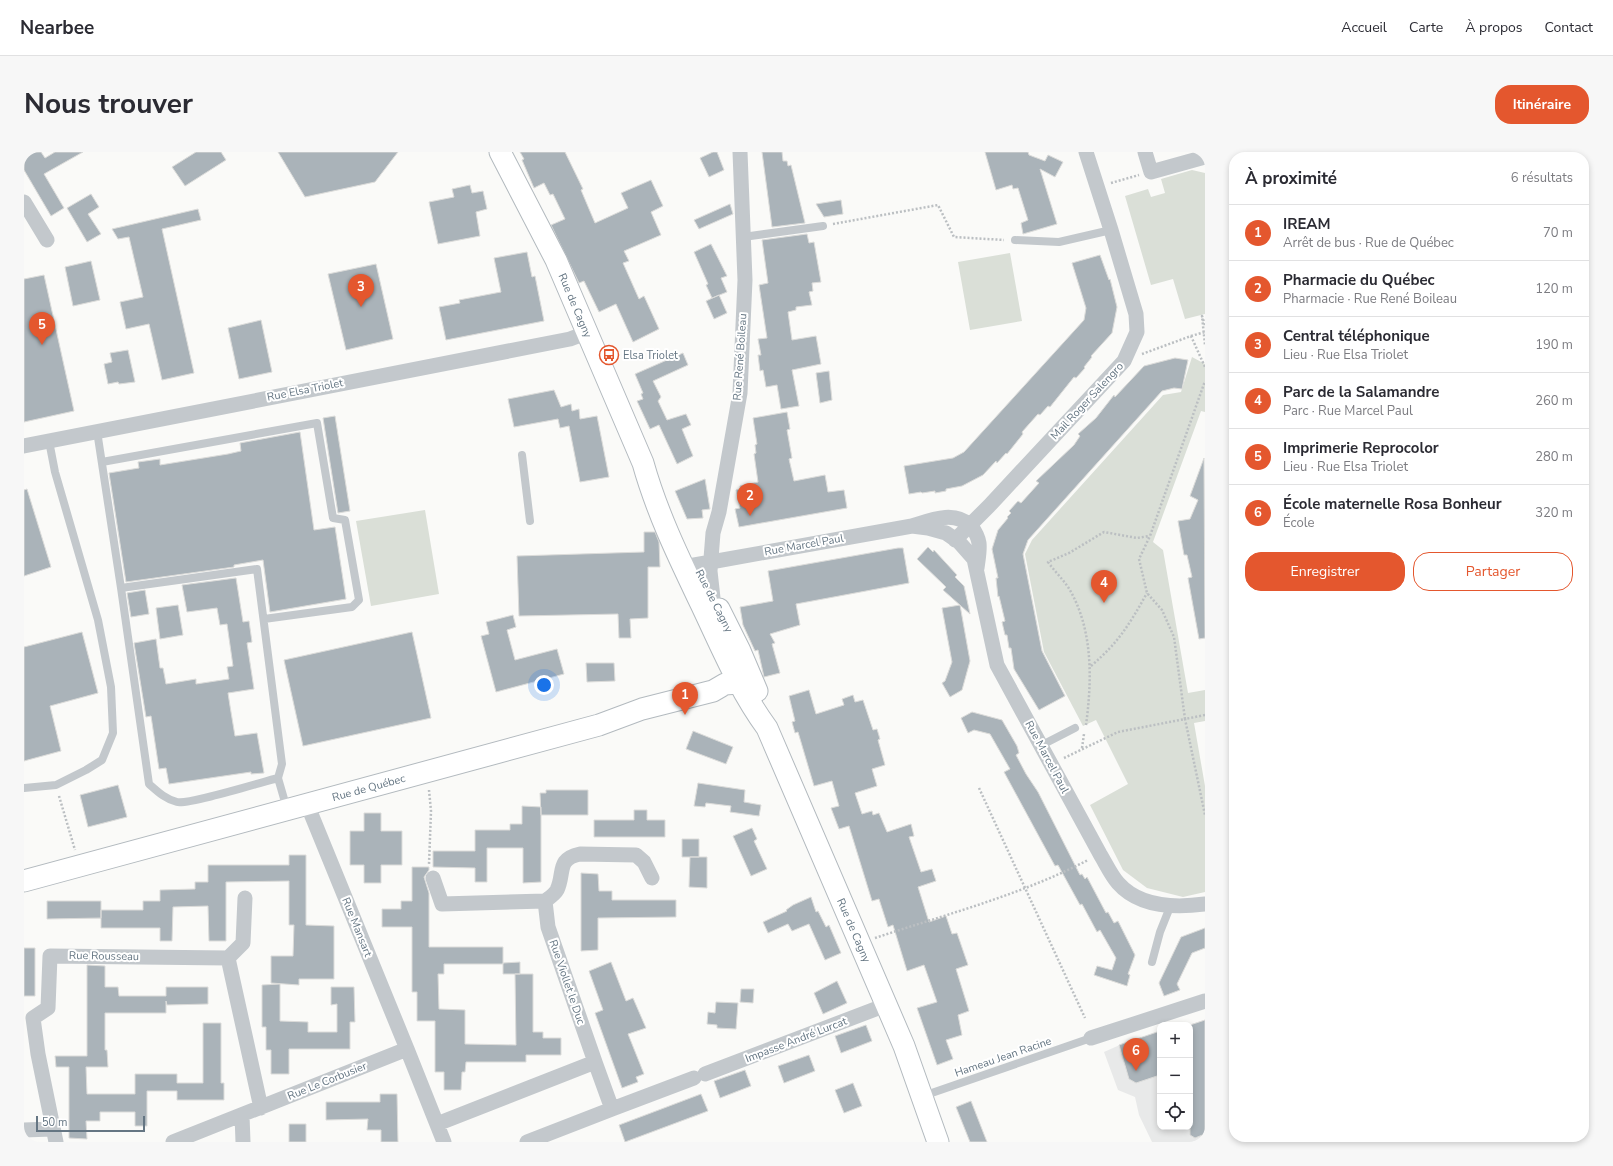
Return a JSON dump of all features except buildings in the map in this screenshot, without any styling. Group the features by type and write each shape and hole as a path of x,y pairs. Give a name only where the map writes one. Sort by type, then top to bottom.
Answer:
{"main road":[{"name":"Rue de Cagny","path":"500,152 556,260 643,463 660,490 740,651 758,692 761,702 762,721 767,728 886,1005 938,1142"},
{"name":"Rue de Cagny","path":"696,563 727,682"},
{"path":"740,651 727,682 734,698 762,721"},
{"path":"727,682 748,685 758,692"},
{"name":"Rue de Québec","path":"24,881 599,725 642,709 727,682"}],"street":[{"name":"Rue René Boileau","path":"696,563 713,533 719,512 740,393 744,280 740,152"},
{"name":"Mail Roger Salengro","path":"955,540 989,506 1124,361 1137,332 1136,314 1086,152"},
{"path":"1145,152 1151,172 1183,157 1205,157"},
{"path":"24,202 47,240"},
{"name":"Rue Elsa Triolet","path":"24,446 570,339 586,333"},
{"name":"Rue Marcel Paul","path":"696,563 912,526 948,517 961,518 974,530 979,542 977,569"},
{"name":"Rue Marcel Paul","path":"912,526 928,528 946,534 955,540 974,559 997,665 1100,854 1119,884 1134,895 1157,905 1170,907 1205,904"},
{"name":"Rue Mansart","path":"307,804 406,1049"},
{"path":"433,878 442,904 545,901 557,891 564,861 571,856 580,854 636,855 644,862 652,878"},
{"path":"245,898 243,944 228,958 261,1108"},
{"name":"Rue Viollet le Duc","path":"545,901 548,927 594,1062"},
{"name":"Rue Rousseau","path":"24,1130 54,1135 29,1018 48,1008 50,956 228,958"},
{"path":"1091,1038 1205,1002"},
{"name":"Impasse André Lurcat","path":"612,1108 886,1005"},
{"path":"406,1049 444,1142"},
{"name":"Rue Le Corbusier","path":"173,1142 406,1049"},
{"path":"437,1124 594,1062 612,1108 528,1142"},
{"path":"242,1115 243,1142"}],"lane":[{"path":"743,236 823,226"},
{"path":"1015,240 1059,242 1111,230"},
{"path":"102,462 317,423 333,518 345,520 359,600 352,607 264,619"},
{"path":"97,431 149,784 161,795 178,803 192,801 278,778"},
{"path":"24,788 56,785 102,760 113,733 112,687 98,620 55,472 49,440"},
{"path":"522,455 530,521"},
{"path":"121,588 257,569 282,764 278,778 287,810"},
{"path":"1040,746 1075,728"},
{"path":"1152,962 1160,932 1170,907"},
{"name":"Hameau Jean Racine","path":"922,1097 1091,1038"}],"path":[{"path":"1120,180 1151,172"},
{"path":"823,226 938,205 954,237 1015,240"},
{"path":"1205,325 1202,316 1205,345"},
{"path":"1124,361 1204,332"},
{"path":"1191,336 1205,367"},
{"path":"1205,381 1150,536 1139,559 1147,593 1162,610 1174,637 1185,719 1205,815"},
{"path":"1086,726 1090,666 1080,613 1070,591 1048,562 1069,553 1104,532 1138,538 1150,536"},
{"path":"1090,666 1110,650 1127,629 1147,593"},
{"path":"1051,766 1118,732 1205,715"},
{"path":"1082,749 1084,733"},
{"path":"420,774 428,787 431,811 429,866 433,878"},
{"path":"56,785 79,866"},
{"path":"979,788 1012,858 1024,889 1085,1018"},
{"path":"860,943 1024,889 1065,872 1100,854"}],"shaded area":[{"path":"1192,170 1205,173 1205,314 1185,319 1173,279 1151,285 1125,196 1148,189 1151,197 1165,193 1161,179"},
{"path":"1010,253 1022,321 970,330 958,262"},
{"path":"1192,357 1205,364 1205,412 1201,411 1153,542 1163,550 1188,693 1205,690 1205,721 1194,723 1205,786 1205,892 1183,897 1147,888 1123,870 1090,805 1128,784 1096,720 1083,726 1044,652 1025,554 1032,540 1163,395 1181,392"},
{"path":"425,510 439,594 371,606 356,521"},
{"path":"1205,1020 1205,1138 1192,1142 1152,1142 1139,1115 1135,1097 1118,1090 1104,1052 1157,1032 1157,1130 1193,1130 1193,1024"}],"place":[{"name":"Central téléphonique","path":"361,307"},
{"name":"Imprimerie Reprocolor","path":"42,345"},
{"name":"Elsa Triolet","path":"609,355"},
{"name":"Pharmacie du Québec","path":"750,516"},
{"name":"Parc de la Salamandre","path":"1104,603"},
{"name":"IREAM","path":"685,715"},
{"name":"École maternelle Rosa Bonheur","path":"1136,1071"}]}
